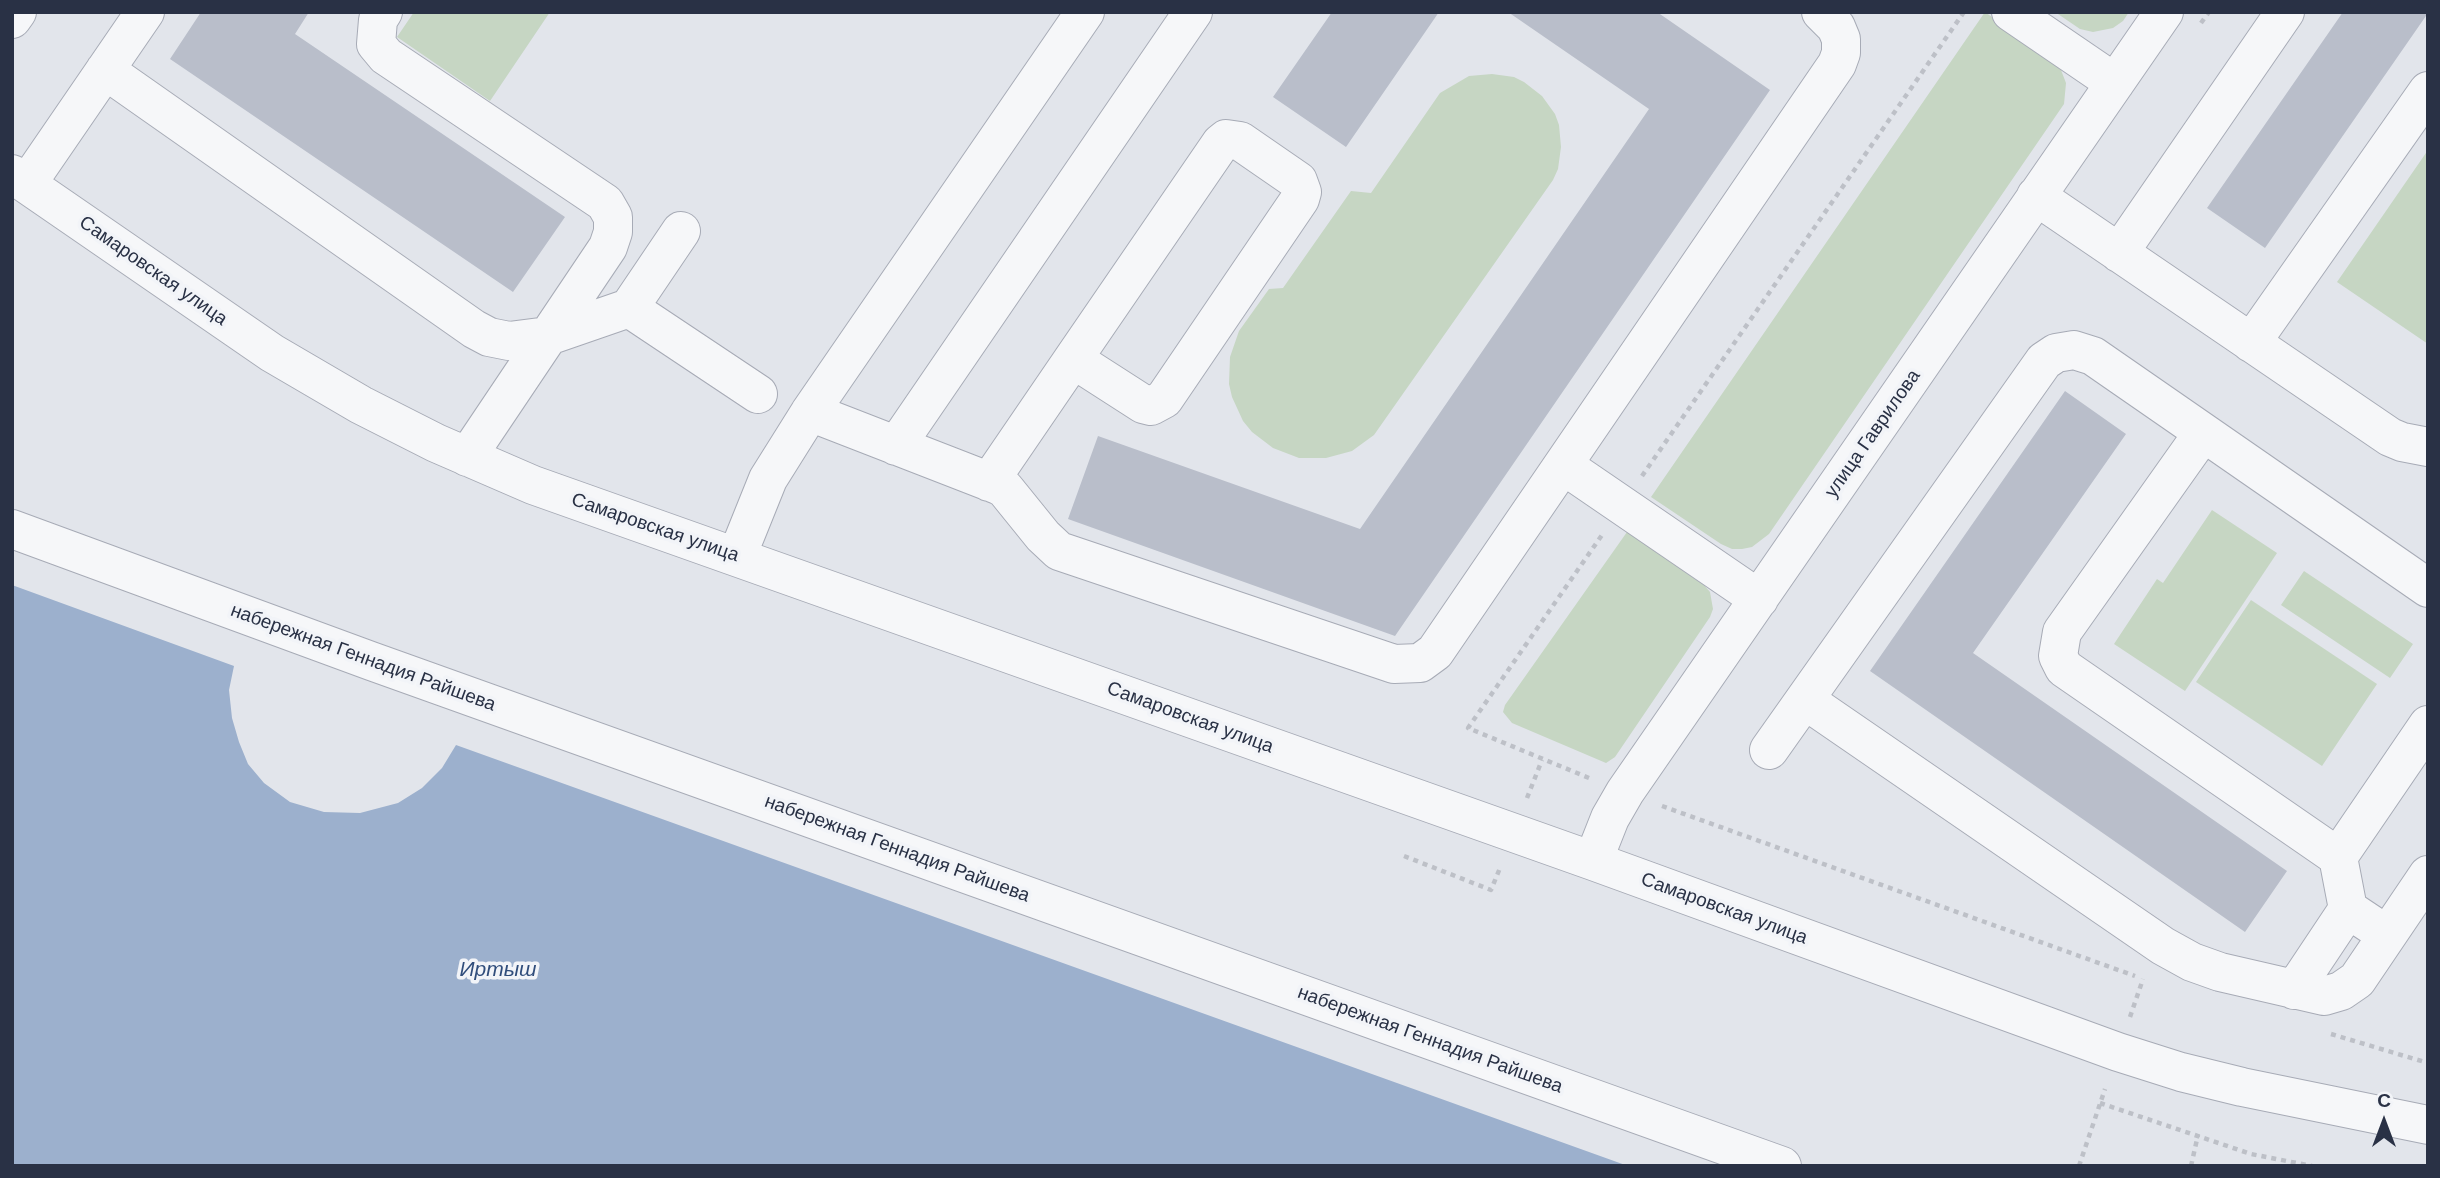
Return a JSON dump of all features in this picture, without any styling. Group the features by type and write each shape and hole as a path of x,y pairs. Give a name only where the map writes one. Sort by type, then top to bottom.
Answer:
{"street":[{"path":"12,19 17,12"},
{"path":"20,179 105,71 145,12"},
{"path":"383,12 375,32 376,44 386,56 605,203 612,217 608,247 467,457"},
{"path":"737,556 768,480 810,412 1085,12"},
{"path":"896,446 1193,12"},
{"path":"810,412 1005,489 1043,536 1059,551 1394,664 1420,663 1435,652 1837,64 1841,53 1840,39 1836,27 1821,12"},
{"path":"2011,12 2115,83"},
{"name":"улица Гаврилова","path":"1593,861 1610,818 1625,792 2164,12"},
{"path":"2119,253 2285,12"},
{"path":"105,71 489,337 509,341 548,336 629,308 681,231"},
{"path":"2251,342 2428,91"},
{"path":"989,482 1073,359 1221,143 1233,139 1240,141 1298,181 1302,192 1300,199 1164,399 1152,406 1143,404 1073,359"},
{"name":"Самаровская улица","path":"20,179 272,353 361,405 467,457 533,485 1593,861 2118,1052 2181,1072 2242,1087 2428,1125"},
{"path":"2036,196 2390,437 2428,447"},
{"path":"629,308 758,394"},
{"path":"1769,750 2043,361 2056,352 2074,350 2093,356 2428,589"},
{"path":"2203,433 2062,632 2058,656 2064,668 2338,857"},
{"path":"1563,465 1759,599"},
{"name":"набережная Геннадия Райшева","path":"12,529 371,662 1782,1166"},
{"path":"1805,700 2163,946 2192,962 2220,972 2324,996 2341,991 2357,980 2428,875"},
{"path":"2294,990 2347,909 2338,857 2428,725"},
{"path":"2347,909 2387,935"}],"path":[{"path":"1964,12 1468,728 1625,792 2156,982"},
{"path":"2324,1032 2428,1063"},
{"path":"2079,1166 2100,1103 2250,1154 2312,1166"},
{"path":"2191,1166 2198,1135"}],"green space":[{"path":"414,12 550,12 490,101 397,37"},
{"path":"1985,12 2054,62 2061,70 2066,83 2064,104 1769,534 1752,547 1732,549 1721,544 1651,497"},
{"path":"2055,12 2129,12 2123,21 2113,28 2093,32 2080,29"},
{"path":"1492,74 1514,77 1524,82 1542,96 1555,114 1561,147 1558,169 1553,180 1374,435 1352,451 1326,458 1299,458 1273,448 1252,432 1243,421 1232,397 1229,384 1230,357 1239,331 1269,289 1283,288 1351,191 1371,193 1440,93 1469,76"},
{"path":"2428,150 2428,344 2337,282"},
{"path":"2212,510 2277,553 2185,691 2114,644 2157,579 2163,583"},
{"path":"1627,532 1704,585 1710,592 1713,609 1615,757 1606,763 1512,723 1503,712 1505,705"},
{"path":"2304,571 2413,644 2390,678 2281,605"},
{"path":"2251,600 2377,684 2322,766 2196,682"}],"water":[{"name":"Иртыш","path":"12,585 234,666 229,690 232,718 248,764 264,783 290,802 324,812 360,813 398,803 422,788 442,768 456,745 1628,1166 12,1166"}],"building":[{"path":"201,12 309,12 295,34 565,217 513,292 170,59"},
{"path":"1332,12 1439,12 1346,147 1273,97"},
{"path":"1508,12 1657,12 1770,90 1395,636 1068,519 1098,436 1360,529 1649,109"},
{"path":"2343,12 2428,13 2265,248 2207,208"},
{"path":"2065,391 2126,434 1973,653 2287,871 2245,932 1870,671"}]}
